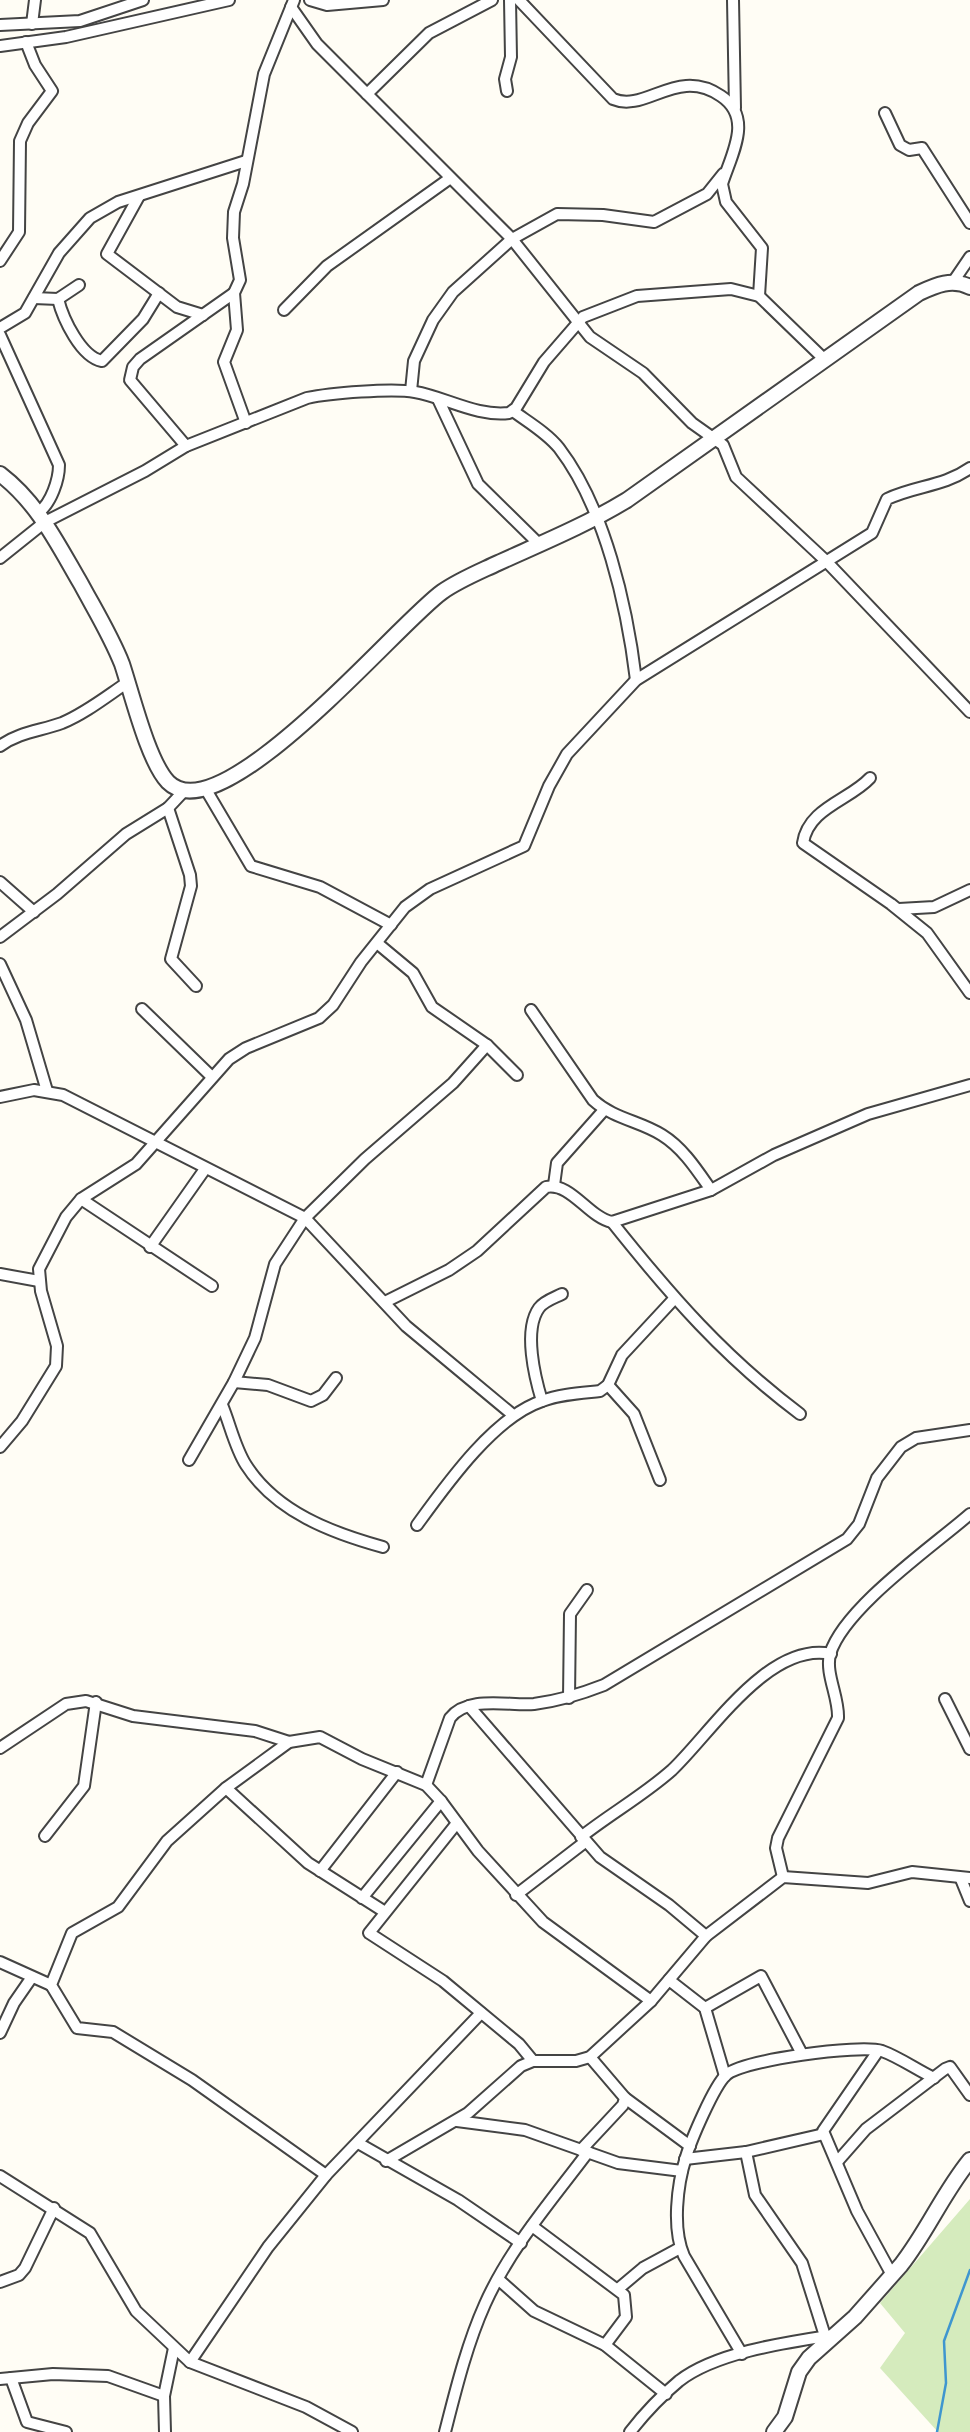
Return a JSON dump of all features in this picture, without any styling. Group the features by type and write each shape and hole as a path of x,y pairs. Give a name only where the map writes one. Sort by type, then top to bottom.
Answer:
{"street":[{"path":"0,25 80,20 143,0"},
{"path":"0,46 66,37 229,0"},
{"path":"310,0 337,5 383,0"},
{"path":"367,94 429,33 492,0"},
{"path":"507,91 505,79 510,57 510,0"},
{"path":"519,0 612,99 631,100 695,85 722,96 735,108"},
{"path":"733,0 735,108 739,129 722,184 726,202 762,248 759,296"},
{"path":"32,24 33,1"},
{"path":"293,4 317,44 449,179 512,239 577,322 597,343 643,373 712,440 723,445 736,477 826,561 970,712"},
{"path":"246,423 224,362 237,330 234,293 240,280 233,238 234,212 264,75 293,4"},
{"path":"0,261 19,232 20,141 28,123 52,91 35,65 26,42"},
{"path":"885,113 900,145 909,150 922,148 970,223"},
{"path":"0,328 25,313 59,253 90,218 118,202 246,161"},
{"path":"411,391 414,361 433,320 453,292 512,239 557,214 603,215 654,222 707,194 727,168"},
{"path":"284,310 327,266 449,179"},
{"path":"139,196 107,254 177,307 203,315"},
{"path":"953,282 970,257"},
{"path":"0,937 34,912 126,834 168,808 183,792 205,788 251,763 293,735 414,615 443,591 597,518 919,293 937,284 953,282 970,287"},
{"path":"34,298 58,299 79,285"},
{"path":"0,558 42,517 145,471 186,446 326,393 411,391 505,414 513,411 544,362 577,322 590,313 637,296 731,289 759,296 825,360"},
{"path":"58,299 66,324 94,358 102,362 143,319 159,293"},
{"path":"186,446 130,380 130,373 140,359 234,293"},
{"path":"0,335 59,465 59,475 42,517"},
{"path":"438,399 478,484 539,544"},
{"path":"513,411 557,446 597,518 631,638 636,680"},
{"path":"0,1446 45,1388 58,1356 39,1281 43,1258 66,1217 81,1199 136,1164 212,1077 246,1048 309,1022 328,1011 405,907 430,888 524,846 549,786 567,754 636,680 875,531 880,511 887,499 918,486 942,484 970,468"},
{"path":"0,474 42,517 113,643 158,767 166,780 183,792"},
{"path":"0,746 21,734 77,715 128,682"},
{"path":"870,778 857,791 824,810 804,835 803,843 898,909 927,933 970,993"},
{"path":"205,788 251,866 320,887 391,925"},
{"path":"168,808 190,875 191,886 171,959 196,986"},
{"path":"0,882 34,912"},
{"path":"898,909 934,907 970,890"},
{"path":"377,943 413,972 432,1007 487,1045 517,1075"},
{"path":"0,964 26,1020 47,1091"},
{"path":"142,1009 212,1077"},
{"path":"531,1010 546,1036 604,1110 662,1135 692,1164 711,1190"},
{"path":"189,1460 222,1405 255,1338 275,1264 305,1218 365,1159 453,1083 487,1045"},
{"path":"612,1222 711,1190 774,1156 868,1114 970,1085"},
{"path":"0,1097 47,1091 82,1103 205,1170 286,1205 305,1218 430,1347 513,1415"},
{"path":"554,1185 557,1163 604,1110"},
{"path":"150,1247 205,1170"},
{"path":"554,1185 612,1222 674,1299 730,1358 800,1414"},
{"path":"385,1302 449,1270 477,1251 538,1191 554,1185"},
{"path":"81,1199 212,1286"},
{"path":"0,1274 39,1281"},
{"path":"542,1401 531,1356 536,1313 546,1302 562,1294"},
{"path":"416,1525 442,1492 513,1415 542,1401 600,1391 608,1385 622,1355 674,1299"},
{"path":"234,1382 268,1385 311,1401 323,1395 336,1378"},
{"path":"608,1385 634,1414 660,1480"},
{"path":"222,1405 245,1464 274,1494 320,1527 383,1546"},
{"path":"426,1785 450,1718 456,1710 470,1706 533,1704 569,1698 604,1685 847,1539 859,1524 877,1478 889,1460 911,1440 970,1430"},
{"path":"783,1877 776,1848 778,1838 838,1718 831,1654 855,1613 970,1514"},
{"path":"569,1698 570,1614 587,1590"},
{"path":"516,1895 673,1768 747,1690 780,1664 804,1653 831,1654"},
{"path":"945,1699 970,1749"},
{"path":"0,1748 66,1704 96,1702 132,1716 255,1731 289,1742"},
{"path":"45,1836 84,1786 96,1702"},
{"path":"470,1706 583,1839 617,1871 669,1905 706,1936"},
{"path":"51,1985 72,1933 118,1907 167,1841 226,1788 289,1742 320,1737 362,1759 426,1785 516,1895 543,1922 651,2001"},
{"path":"320,1871 397,1772"},
{"path":"226,1788 269,1829 320,1871 385,1912"},
{"path":"362,1898 441,1801"},
{"path":"457,1823 369,1930 371,1935 443,1981 533,2061"},
{"path":"386,2161 422,2137 457,2121 511,2074 533,2061 576,2061 590,2057 651,2001 706,1936 783,1877 877,1883 912,1872 966,1878 970,1901"},
{"path":"0,1962 51,1985 76,2028 113,2032 192,2080 326,2175"},
{"path":"705,2008 761,1976 802,2054"},
{"path":"0,2032 14,2003 32,1977"},
{"path":"669,1980 705,2008 724,2076"},
{"path":"190,2362 268,2246 326,2175 481,2013"},
{"path":"877,2051 827,2123 824,2134 857,2211 892,2275"},
{"path":"742,2354 680,2248 678,2215 683,2165 724,2076 738,2067 802,2054 877,2051 934,2078"},
{"path":"590,2057 625,2098 690,2146"},
{"path":"837,2162 866,2129 950,2067 970,2095"},
{"path":"445,2432 475,2328 498,2279 584,2151 623,2105 625,2098"},
{"path":"457,2121 525,2130 618,2163 683,2165 824,2134"},
{"path":"358,2143 458,2200 521,2243"},
{"path":"746,2152 755,2194 802,2263 829,2335"},
{"path":"774,2432 785,2417 799,2372 829,2335 892,2275 915,2247 952,2182 970,2160"},
{"path":"0,2176 90,2233 136,2311 190,2362 306,2407 352,2432"},
{"path":"0,2282 19,2275 25,2268 54,2208"},
{"path":"532,2227 624,2295 626,2317 605,2345"},
{"path":"618,2289 643,2268 680,2248"},
{"path":"498,2279 534,2311 605,2345 666,2394"},
{"path":"630,2432 666,2394 696,2371 774,2343 829,2335"},
{"path":"165,2432 164,2396 174,2348"},
{"path":"66,2432 27,2422 5,2379 53,2374 108,2376 164,2396"}],"green space":[{"path":"970,2199 970,2432 938,2432 880,2368 905,2333 880,2303"}],"waterway":[{"path":"937,2432 946,2383 944,2341 970,2270"}]}
